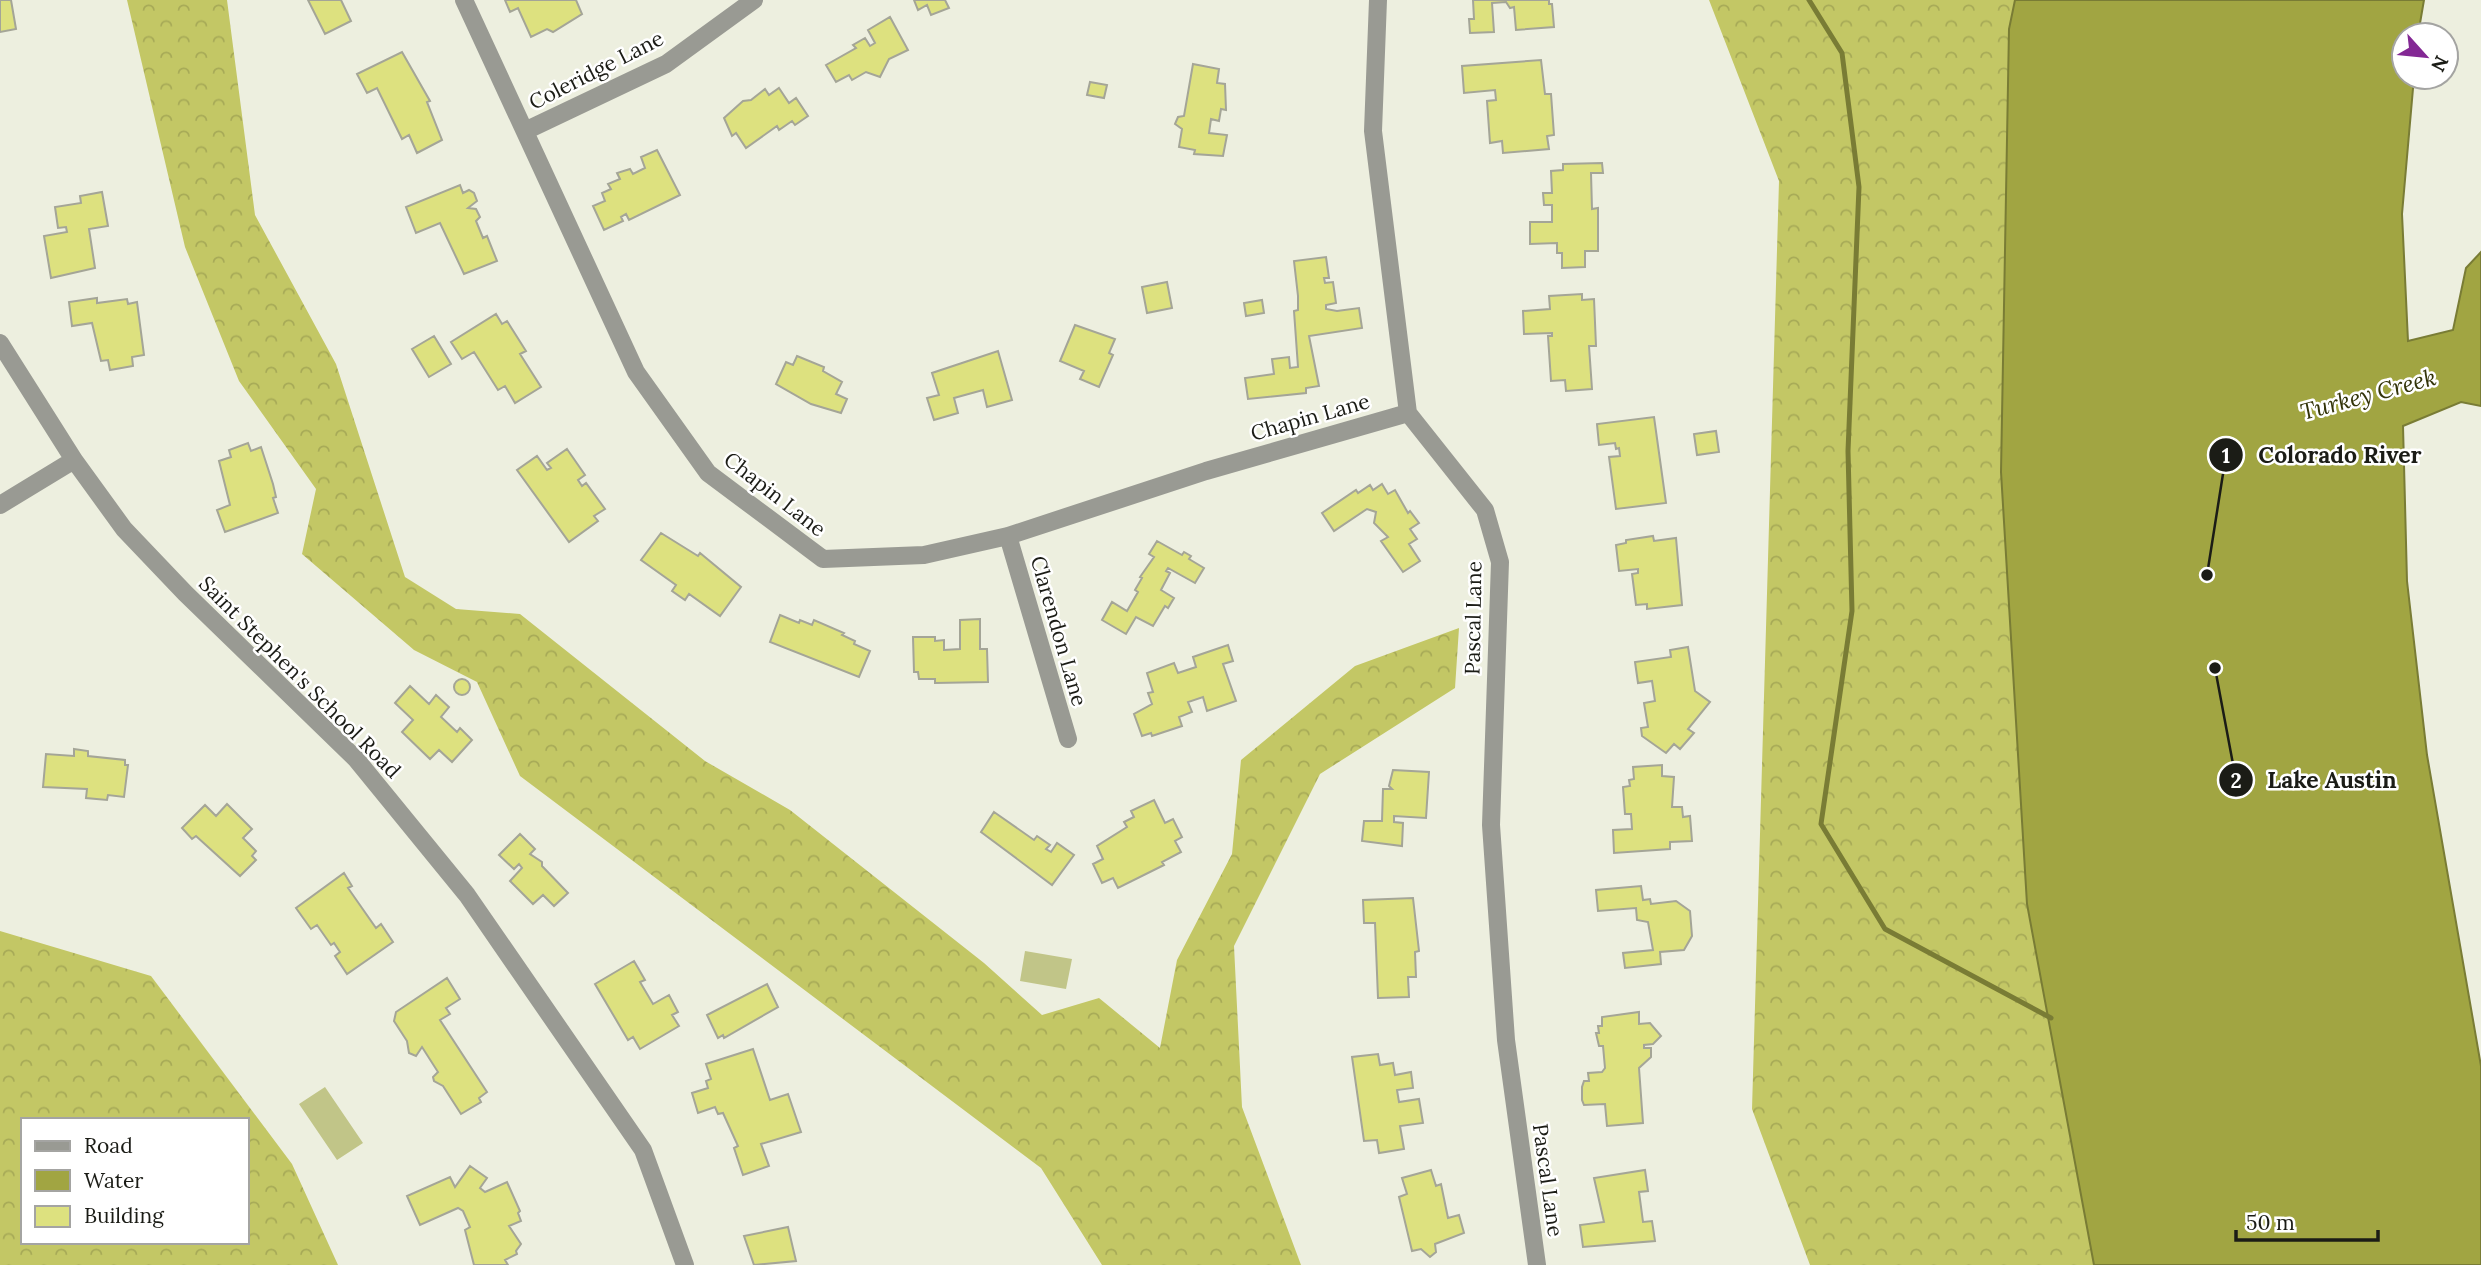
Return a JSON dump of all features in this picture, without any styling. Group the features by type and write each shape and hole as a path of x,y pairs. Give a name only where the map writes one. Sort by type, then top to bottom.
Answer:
{"street":[{"name":"Chapin Lane","path":"464,0 636,372 708,473 822,559 924,555 1008,536 1206,471 1408,413"},
{"name":"Coleridge Lane","path":"526,131 666,64 754,0"},
{"path":"1378,0 1373,131 1408,413"},
{"name":"Saint Stephen's School Road","path":"0,343 74,460 124,529 150,559 356,759 467,895 643,1150 685,1265"},
{"name":"Pascal Lane","path":"1408,413 1485,510 1500,562 1490,812 1506,1040 1536,1265"},
{"path":"0,505 74,460"},
{"name":"Clarendon Lane","path":"1008,536 1068,739"}],"green space":[{"path":"127,0 227,0 255,215 336,364 405,577 456,609 520,614 705,761 790,810 984,963 1042,1015 1099,998 1160,1048 1177,960 1232,854 1241,760 1355,666 1459,628 1455,688 1320,774 1234,946 1242,1107 1301,1265 1102,1265 1041,1168 520,776 477,682 414,650 302,554 316,489 239,381 185,247"},
{"path":"1709,0 2015,0 2009,29 2001,472 2027,904 2094,1265 1810,1265 1752,1109 1779,181"},
{"path":"0,931 151,976 292,1164 338,1265 0,1265"},
{"path":"1025,951 1072,959 1066,989 1020,981"},
{"path":"325,1087 363,1143 337,1160 299,1104"}],"water":[{"name":"Turkey Creek","path":"2015,0 2424,0 2420,21 2390,21 2390,91 2413,91 2402,214 2408,341 2453,330 2466,268 2481,252 2481,406 2461,402 2403,426 2407,581 2427,755 2481,1066 2481,1265 2094,1265 2027,904 2001,472 2009,29"}],"building":[{"path":"0,0 11,0 16,29 0,32"},
{"path":"308,0 341,0 351,21 325,34"},
{"path":"505,0 576,0 582,14 553,32 547,29 531,37 518,8 510,12"},
{"path":"914,0 945,0 949,8 931,15 927,5 918,10"},
{"path":"1473,0 1549,0 1549,4 1552,4 1554,27 1516,30 1514,7 1510,8 1506,2 1492,3 1494,32 1470,33 1469,19 1474,19"},
{"path":"890,17 908,50 889,59 880,77 866,72 852,80 849,75 836,82 826,65 856,48 853,45 865,38 870,46 875,43 868,30"},
{"path":"402,52 430,101 427,102 442,140 417,153 409,135 402,139 377,88 367,93 357,74"},
{"path":"1541,60 1545,94 1551,94 1554,135 1547,136 1549,149 1503,153 1502,141 1490,143 1487,101 1496,100 1495,90 1464,93 1462,66"},
{"path":"1193,64 1219,69 1217,83 1225,84 1226,110 1221,109 1219,121 1211,119 1209,133 1227,135 1223,156 1194,154 1195,150 1179,147 1182,129 1175,124 1178,117 1184,116"},
{"path":"1090,82 1107,85 1104,98 1087,95"},
{"path":"779,88 789,103 796,98 808,116 795,125 792,121 779,130 777,126 746,148 736,133 732,136 724,118 743,101 751,100 765,89 769,95"},
{"path":"657,150 680,195 629,220 626,214 621,217 623,221 604,230 593,206 605,201 602,193 611,189 608,184 620,179 617,173 630,169 633,174 645,168 641,157"},
{"path":"1602,163 1603,173 1591,173 1592,209 1598,208 1598,251 1585,251 1585,267 1562,268 1562,253 1557,253 1557,243 1530,244 1530,222 1552,222 1552,205 1544,205 1543,193 1552,193 1551,171 1563,170 1563,164"},
{"path":"460,185 463,193 469,190 474,193 477,201 468,208 476,209 480,217 476,221 483,238 487,236 497,261 464,274 440,223 416,233 406,207"},
{"path":"102,192 108,226 89,229 95,268 51,278 44,236 67,232 66,227 58,228 55,207 81,203 80,196"},
{"path":"1326,257 1329,278 1324,278 1325,283 1333,282 1336,303 1326,305 1326,309 1337,311 1359,308 1362,328 1309,336 1319,386 1306,388 1306,393 1248,399 1245,378 1274,374 1272,359 1289,357 1290,368 1298,367 1294,311 1298,310 1298,296 1294,261"},
{"path":"1167,282 1172,308 1147,313 1142,287"},
{"path":"1582,294 1582,300 1594,299 1596,346 1589,346 1592,389 1566,391 1565,380 1551,381 1548,336 1552,336 1552,333 1524,334 1523,311 1550,309 1549,296"},
{"path":"97,298 97,303 127,299 128,304 137,302 144,355 132,357 133,366 110,370 108,360 101,361 92,323 72,326 69,302"},
{"path":"1262,300 1264,313 1246,316 1244,303"},
{"path":"496,314 502,324 507,321 526,351 520,354 541,387 515,403 505,386 498,390 474,352 462,359 451,342"},
{"path":"1075,325 1115,339 1109,353 1113,355 1099,387 1080,379 1084,371 1060,361"},
{"path":"434,336 451,364 429,377 412,349"},
{"path":"998,351 1012,400 987,407 983,390 954,398 958,413 934,420 927,398 939,395 932,373"},
{"path":"797,356 824,367 823,371 842,382 836,394 847,399 841,413 811,404 776,384 786,362 793,365"},
{"path":"1654,417 1666,503 1616,509 1609,457 1620,456 1619,448 1616,449 1615,443 1599,445 1597,424"},
{"path":"1716,431 1719,452 1697,455 1694,434"},
{"path":"248,443 251,451 261,447 273,484 276,497 273,498 278,513 225,532 217,510 230,505 219,461 231,457 229,450"},
{"path":"567,449 585,475 578,480 582,486 586,483 605,509 594,516 598,521 569,542 517,470 537,456 547,470 551,468 547,463"},
{"path":"1382,484 1388,494 1395,490 1408,513 1410,511 1419,523 1410,529 1417,539 1409,544 1420,561 1403,572 1381,541 1388,537 1374,523 1376,512 1367,509 1334,531 1322,513 1356,490 1358,493 1370,485 1373,490"},
{"path":"661,533 698,556 700,553 741,587 720,616 689,594 685,600 672,591 676,585 641,560"},
{"path":"1653,536 1654,541 1676,538 1682,605 1647,609 1647,604 1636,605 1632,574 1638,573 1638,569 1619,571 1616,545 1626,543 1626,540"},
{"path":"1157,541 1182,555 1184,552 1191,556 1189,559 1204,568 1195,583 1168,568 1166,571 1170,573 1161,590 1174,598 1168,608 1165,606 1153,626 1136,617 1126,634 1102,620 1112,602 1127,611 1138,592 1135,590 1142,578 1140,577 1154,557 1149,554"},
{"path":"780,615 812,625 814,620 844,633 842,635 855,641 854,644 870,651 859,677 770,642"},
{"path":"980,619 980,649 987,649 988,682 935,683 935,679 919,679 918,672 914,672 913,637 935,637 935,641 944,640 944,650 960,649 960,620"},
{"path":"1228,645 1233,661 1223,664 1236,701 1207,711 1203,697 1188,702 1192,712 1179,717 1182,726 1152,736 1151,733 1142,736 1134,714 1152,704 1148,693 1153,692 1147,673 1174,663 1178,673 1196,667 1193,657"},
{"path":"1688,647 1695,691 1710,702 1688,729 1694,733 1680,749 1674,744 1666,753 1642,736 1641,728 1648,727 1644,703 1655,701 1652,681 1638,683 1635,662 1671,657 1670,650"},
{"path":"459,679 465,679 470,687 468,693 459,695 454,690 454,684"},
{"path":"410,686 429,704 436,695 449,707 441,717 457,732 460,728 472,740 452,762 439,750 430,759 402,732 413,720 395,703"},
{"path":"74,749 88,751 88,756 125,760 125,765 128,765 124,797 108,795 107,800 86,798 87,789 43,787 46,754 74,756"},
{"path":"1662,765 1662,776 1674,777 1672,807 1682,807 1683,817 1690,816 1692,841 1670,842 1670,849 1614,853 1613,830 1632,829 1631,814 1625,814 1623,787 1630,786 1629,780 1634,779 1633,767"},
{"path":"1393,770 1429,772 1426,818 1394,816 1394,822 1403,823 1402,846 1362,841 1364,821 1382,821 1383,789 1392,789 1389,786"},
{"path":"1154,800 1165,823 1173,819 1182,837 1175,841 1181,852 1162,862 1164,865 1118,888 1113,878 1102,883 1093,864 1103,859 1097,846 1127,827 1124,822 1134,817 1131,811"},
{"path":"227,804 252,829 243,838 256,851 252,856 256,860 240,876 196,836 192,839 182,828 205,805 216,816"},
{"path":"994,812 1034,840 1037,836 1050,845 1046,849 1051,852 1057,843 1074,855 1052,885 981,832"},
{"path":"520,834 535,849 530,854 542,862 542,866 568,893 554,906 543,895 533,904 510,881 522,868 519,864 514,869 499,855"},
{"path":"344,873 352,886 348,888 376,928 381,924 393,942 347,974 335,956 340,952 334,943 331,945 317,925 311,929 296,908"},
{"path":"1641,886 1643,900 1650,899 1651,904 1676,901 1690,911 1692,936 1684,950 1660,952 1661,964 1625,968 1623,953 1653,950 1648,922 1637,920 1636,908 1598,911 1596,890"},
{"path":"1413,898 1419,951 1415,952 1416,977 1408,977 1409,997 1378,998 1375,923 1364,923 1363,900"},
{"path":"634,961 645,980 640,982 653,1004 669,995 678,1012 672,1015 679,1026 640,1049 633,1037 628,1040 595,984"},
{"path":"447,978 460,999 446,1008 450,1014 440,1020 487,1092 479,1098 481,1102 461,1114 443,1086 434,1081 433,1077 438,1072 422,1047 416,1056 409,1053 407,1041 394,1021 396,1012"},
{"path":"767,984 778,1007 724,1038 723,1035 718,1038 707,1015"},
{"path":"1639,1012 1639,1024 1650,1023 1661,1036 1653,1044 1644,1045 1644,1048 1651,1048 1651,1057 1639,1068 1643,1123 1607,1126 1605,1104 1584,1105 1582,1100 1582,1087 1584,1081 1589,1081 1588,1073 1602,1072 1605,1068 1603,1046 1599,1046 1596,1033 1599,1033 1598,1026 1602,1026 1602,1017"},
{"path":"753,1049 770,1100 788,1094 801,1132 761,1144 769,1166 743,1175 734,1148 738,1146 723,1113 718,1114 715,1107 698,1113 692,1093 708,1088 706,1081 711,1079 706,1064"},
{"path":"1378,1054 1380,1065 1393,1063 1395,1075 1411,1072 1413,1088 1397,1090 1399,1102 1419,1099 1423,1123 1400,1126 1404,1149 1379,1153 1377,1140 1364,1141 1352,1057"},
{"path":"470,1166 487,1178 480,1188 485,1192 507,1182 520,1211 518,1213 521,1221 509,1226 521,1244 517,1254 505,1260 508,1265 474,1265 465,1230 470,1227 463,1211 458,1208 420,1225 407,1196 450,1177 455,1187"},
{"path":"1431,1170 1436,1186 1441,1184 1448,1218 1459,1215 1464,1233 1435,1244 1436,1252 1430,1257 1421,1249 1412,1251 1399,1197 1407,1194 1402,1178"},
{"path":"1645,1170 1648,1191 1639,1192 1643,1222 1652,1221 1655,1241 1583,1247 1580,1225 1604,1222 1594,1178"},
{"path":"788,1227 796,1261 754,1265 744,1236"}],"waterway":[{"path":"1809,0 1842,53 1859,187 1848,451 1852,611 1821,824 1885,929 2051,1018"}],"place":[{"name":"Colorado River","path":"2207,575"},
{"name":"Lake Austin","path":"2215,668"}]}
